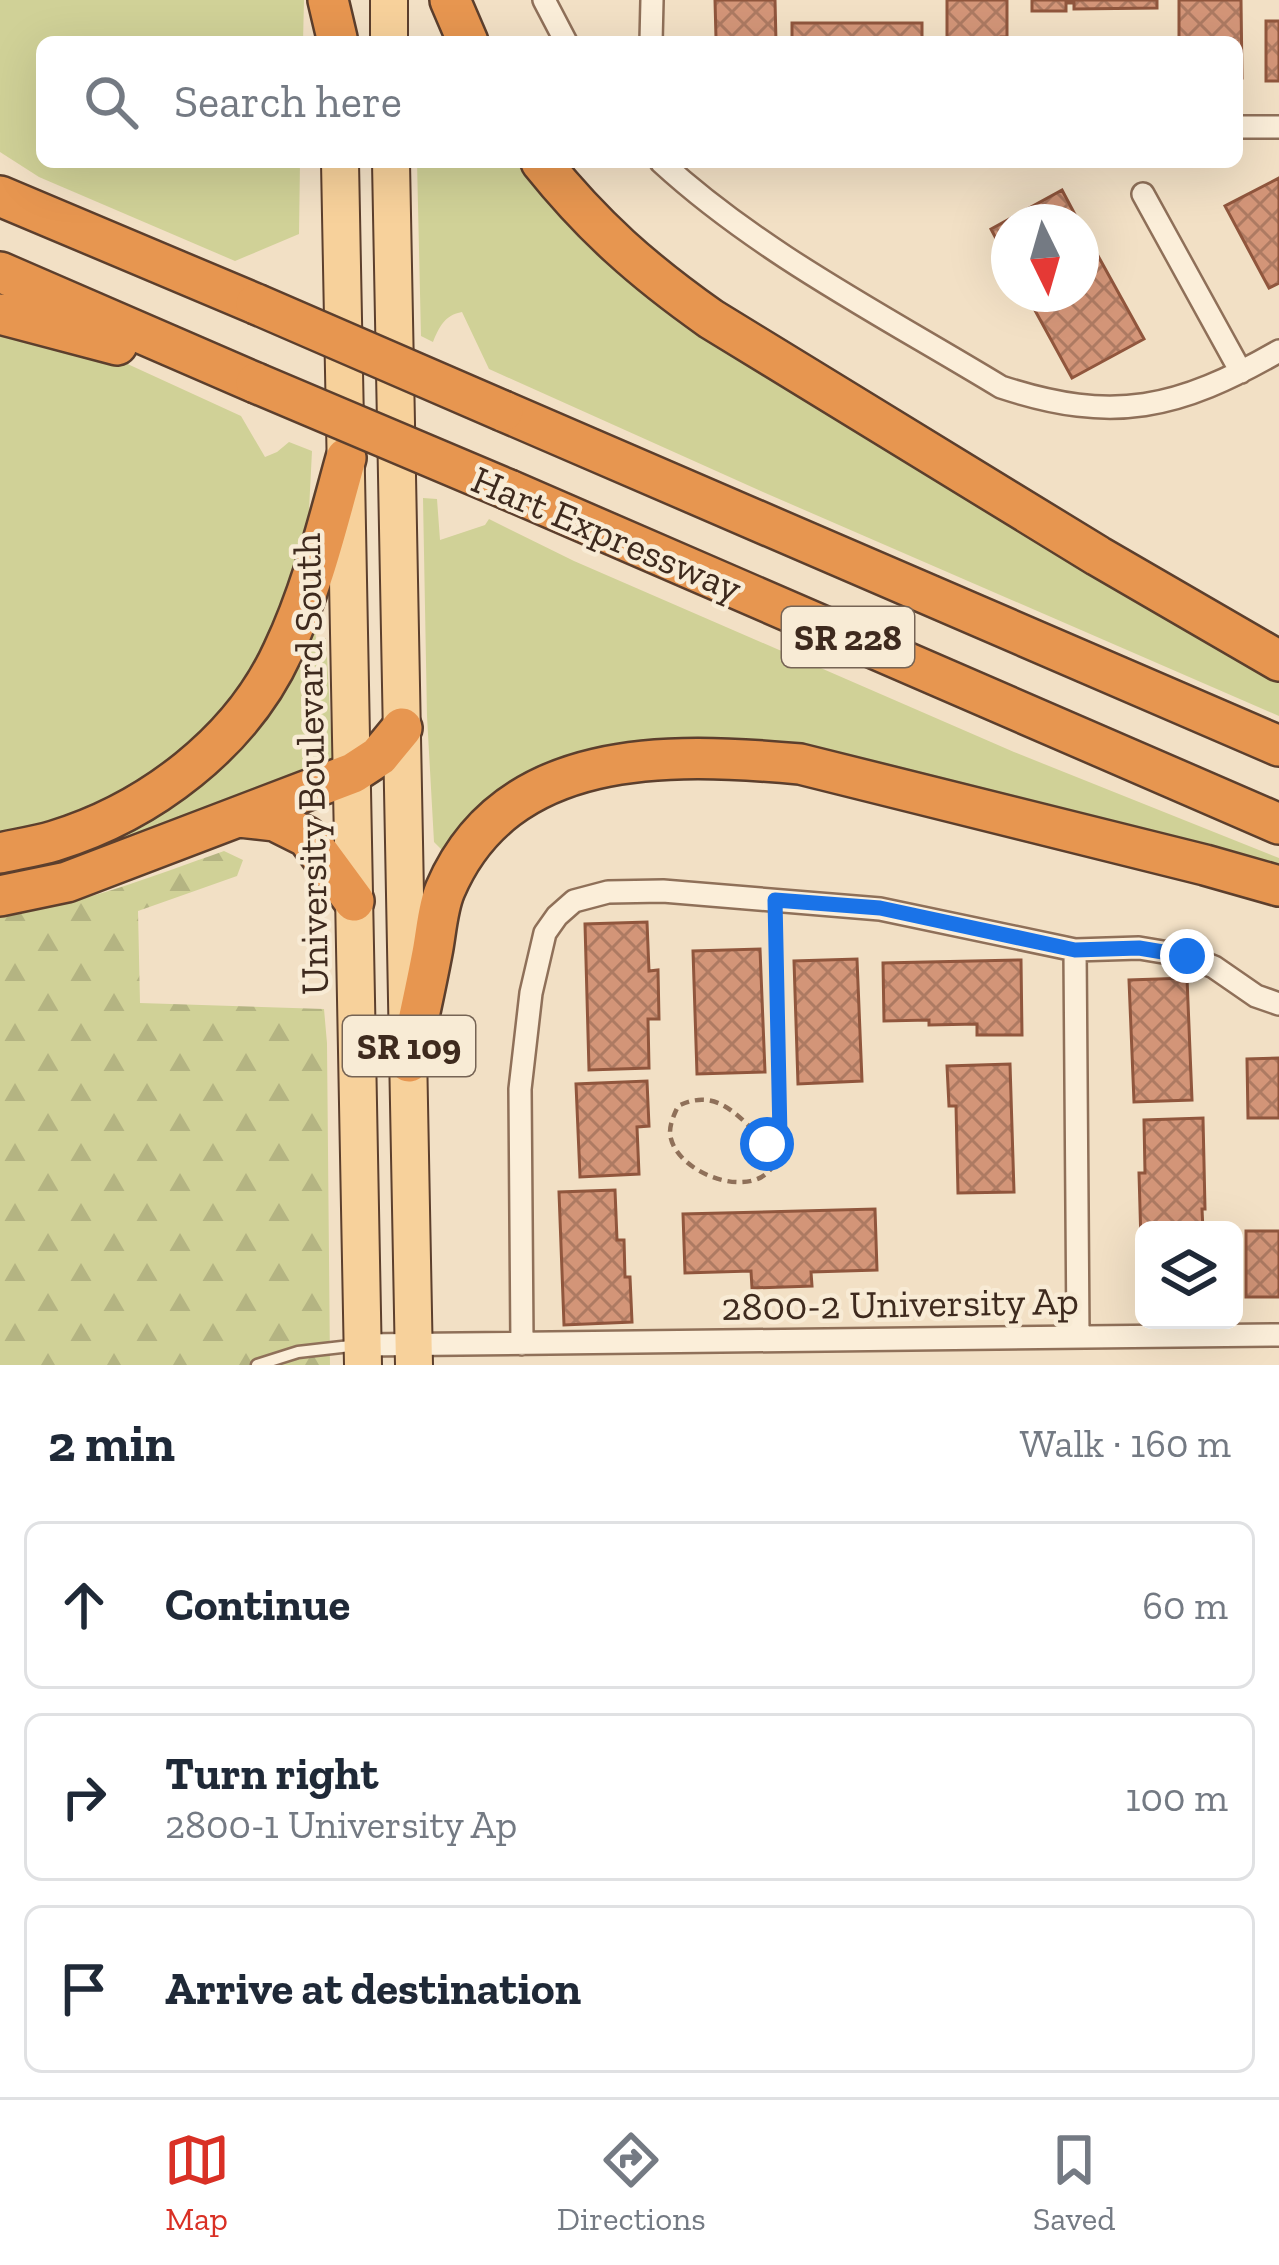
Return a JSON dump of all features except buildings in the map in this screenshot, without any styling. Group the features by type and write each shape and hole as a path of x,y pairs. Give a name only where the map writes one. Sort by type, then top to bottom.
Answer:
{"highway":[{"path":"450,0 465,36"},
{"path":"546,168 614,244 711,320 1279,662"},
{"path":"0,176 79,230"},
{"name":"Hart Expressway","path":"0,196 1279,746"},
{"name":"Hart Expressway","path":"0,272 1279,824"},
{"path":"0,314 256,383"},
{"path":"0,853 53,842 111,819 169,784 220,741 255,700 282,654 310,584 346,458"},
{"path":"0,896 68,882 353,773 379,756 402,728"},
{"path":"409,1062 442,895 462,854 514,802 548,782 583,771 676,758 800,764 1279,886"},
{"path":"239,817 275,821 307,837 354,901"}],"main road":[{"path":"389,0 389,36"},
{"name":"University Boulevard South","path":"340,168 363,1355"},
{"name":"SR 109","path":"392,168 414,1355"}],"street":[{"path":"544,0 563,36"},
{"path":"651,36 652,0"},
{"path":"1243,127 1279,127"},
{"path":"669,168 756,238 1001,387 1037,399 1108,408 1170,401 1203,390 1279,351"},
{"path":"1144,194 1241,372"},
{"path":"522,1344 520,1089 531,993 545,933 574,902 608,892 663,891 880,908 1075,950 1139,948 1187,956 1279,1004"},
{"path":"1075,950 1078,1336"},
{"name":"2800-2 University Ap","path":"363,1355 522,1344 1279,1335"}],"lane":[{"path":"256,1365 298,1352 363,1355"}],"path":[{"path":"775,900 780,1136 778,1151 774,1166 764,1175 732,1182 716,1178 691,1166 672,1143 669,1128 678,1106 697,1099 714,1102 731,1110 778,1151"}],"green space":[{"path":"0,0 304,0 303,36 36,36 36,168 300,168 299,234 235,261 39,177 0,152"},
{"path":"417,168 533,168 587,230 1279,675 1279,716 489,369 462,312 443,322 433,342 421,336"},
{"path":"0,324 97,350 241,416 265,457 289,442 312,451 308,530 265,660 190,752 86,818 0,838"},
{"path":"423,498 437,499 440,540 485,525 489,519 574,561 1014,752 1279,858 1279,866 868,769 622,753 447,855 434,842"},
{"path":"314,622 316,639 326,638 333,768 120,850 113,833"},
{"path":"224,851 243,860 237,876 138,911 140,1003 324,1009 330,1365 0,1365 0,915 86,898"}],"route":[{"path":"767,1144 778,1151 775,900 880,908 1075,950 1139,948 1187,956"}]}
